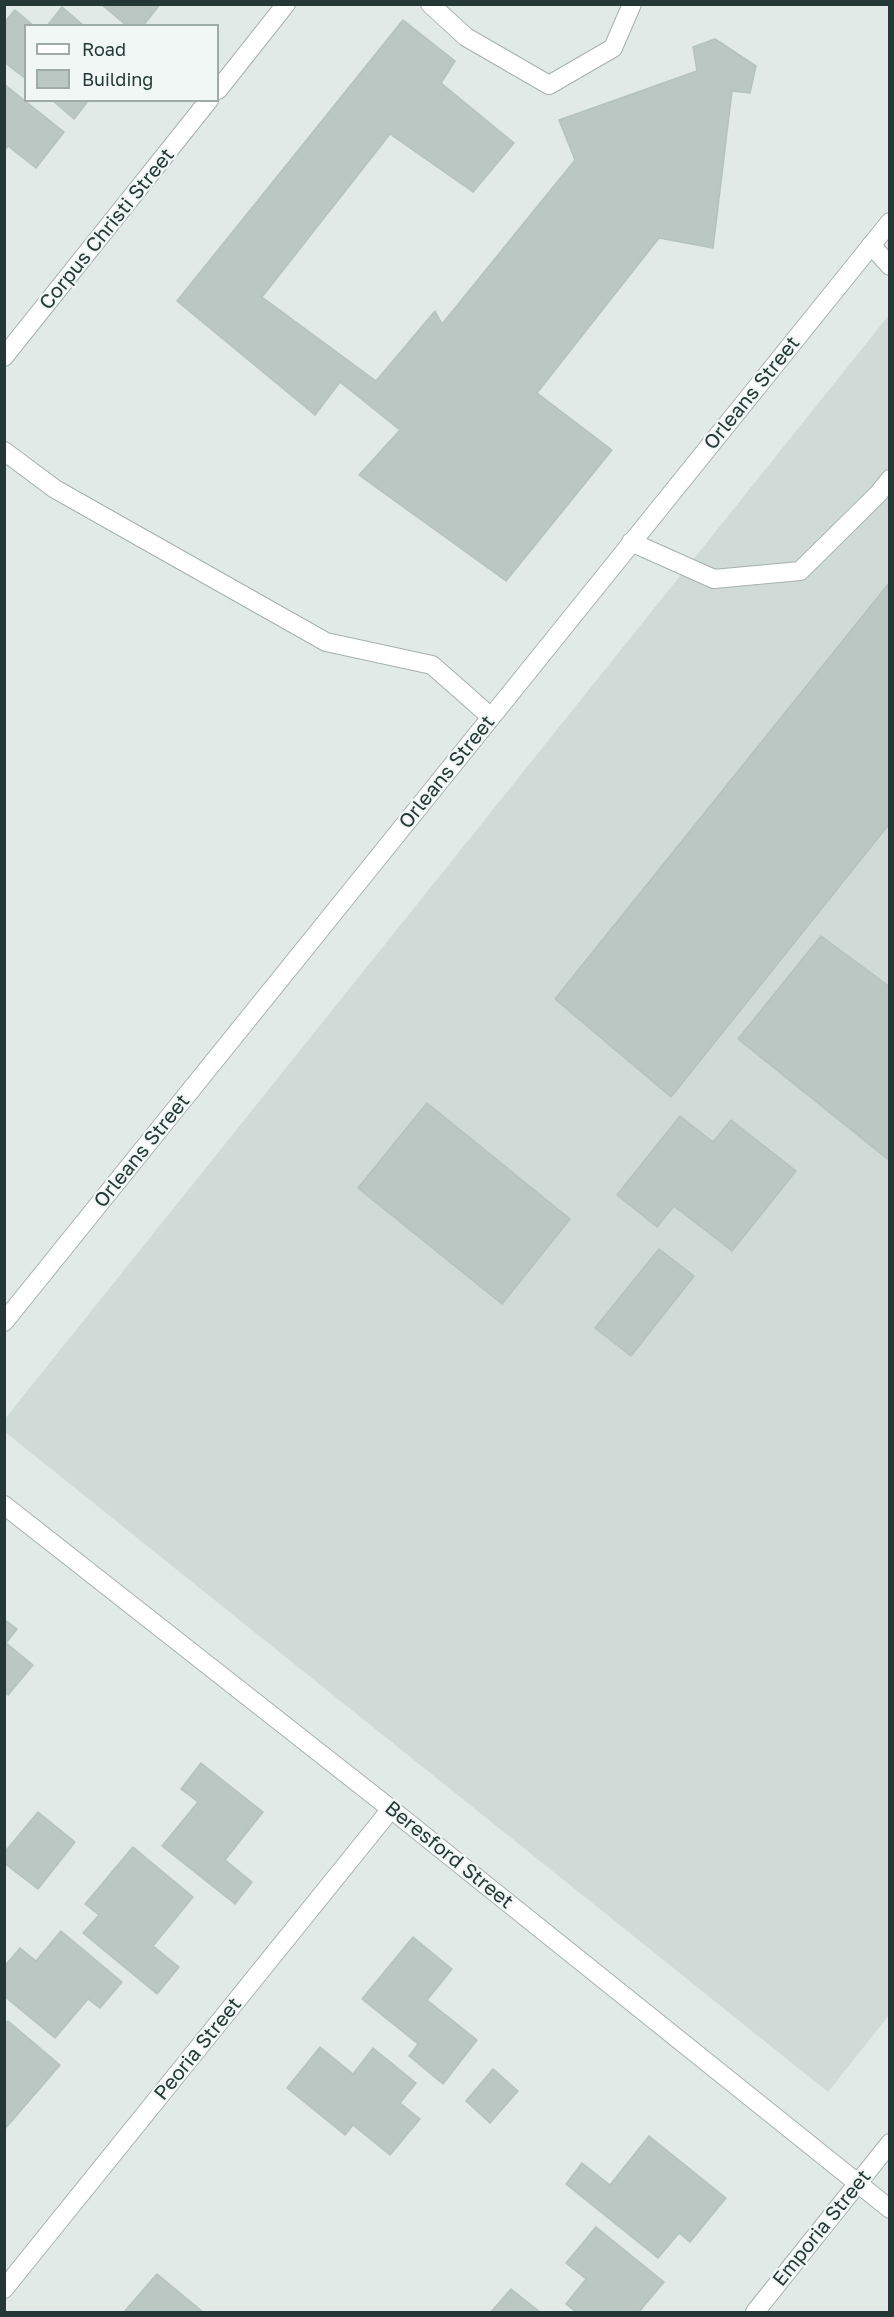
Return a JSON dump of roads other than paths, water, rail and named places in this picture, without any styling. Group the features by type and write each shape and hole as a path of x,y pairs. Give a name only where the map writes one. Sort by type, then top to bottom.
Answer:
{"street":[{"path":"219,89 286,4"},
{"path":"430,4 466,37 549,85 613,48 632,4"},
{"name":"Corpus Christi Street","path":"4,357 207,102"},
{"name":"Orleans Street","path":"4,1322 890,222"},
{"path":"871,245 890,267"},
{"path":"4,451 56,489 326,642 432,665 491,717"},
{"path":"632,543 714,579 800,572 878,494 890,479"},
{"name":"Beresford Street","path":"4,1505 391,1809 890,2209"},
{"name":"Peoria Street","path":"4,2289 391,1809"},
{"name":"Emporia Street","path":"754,2313 890,2143"}]}
